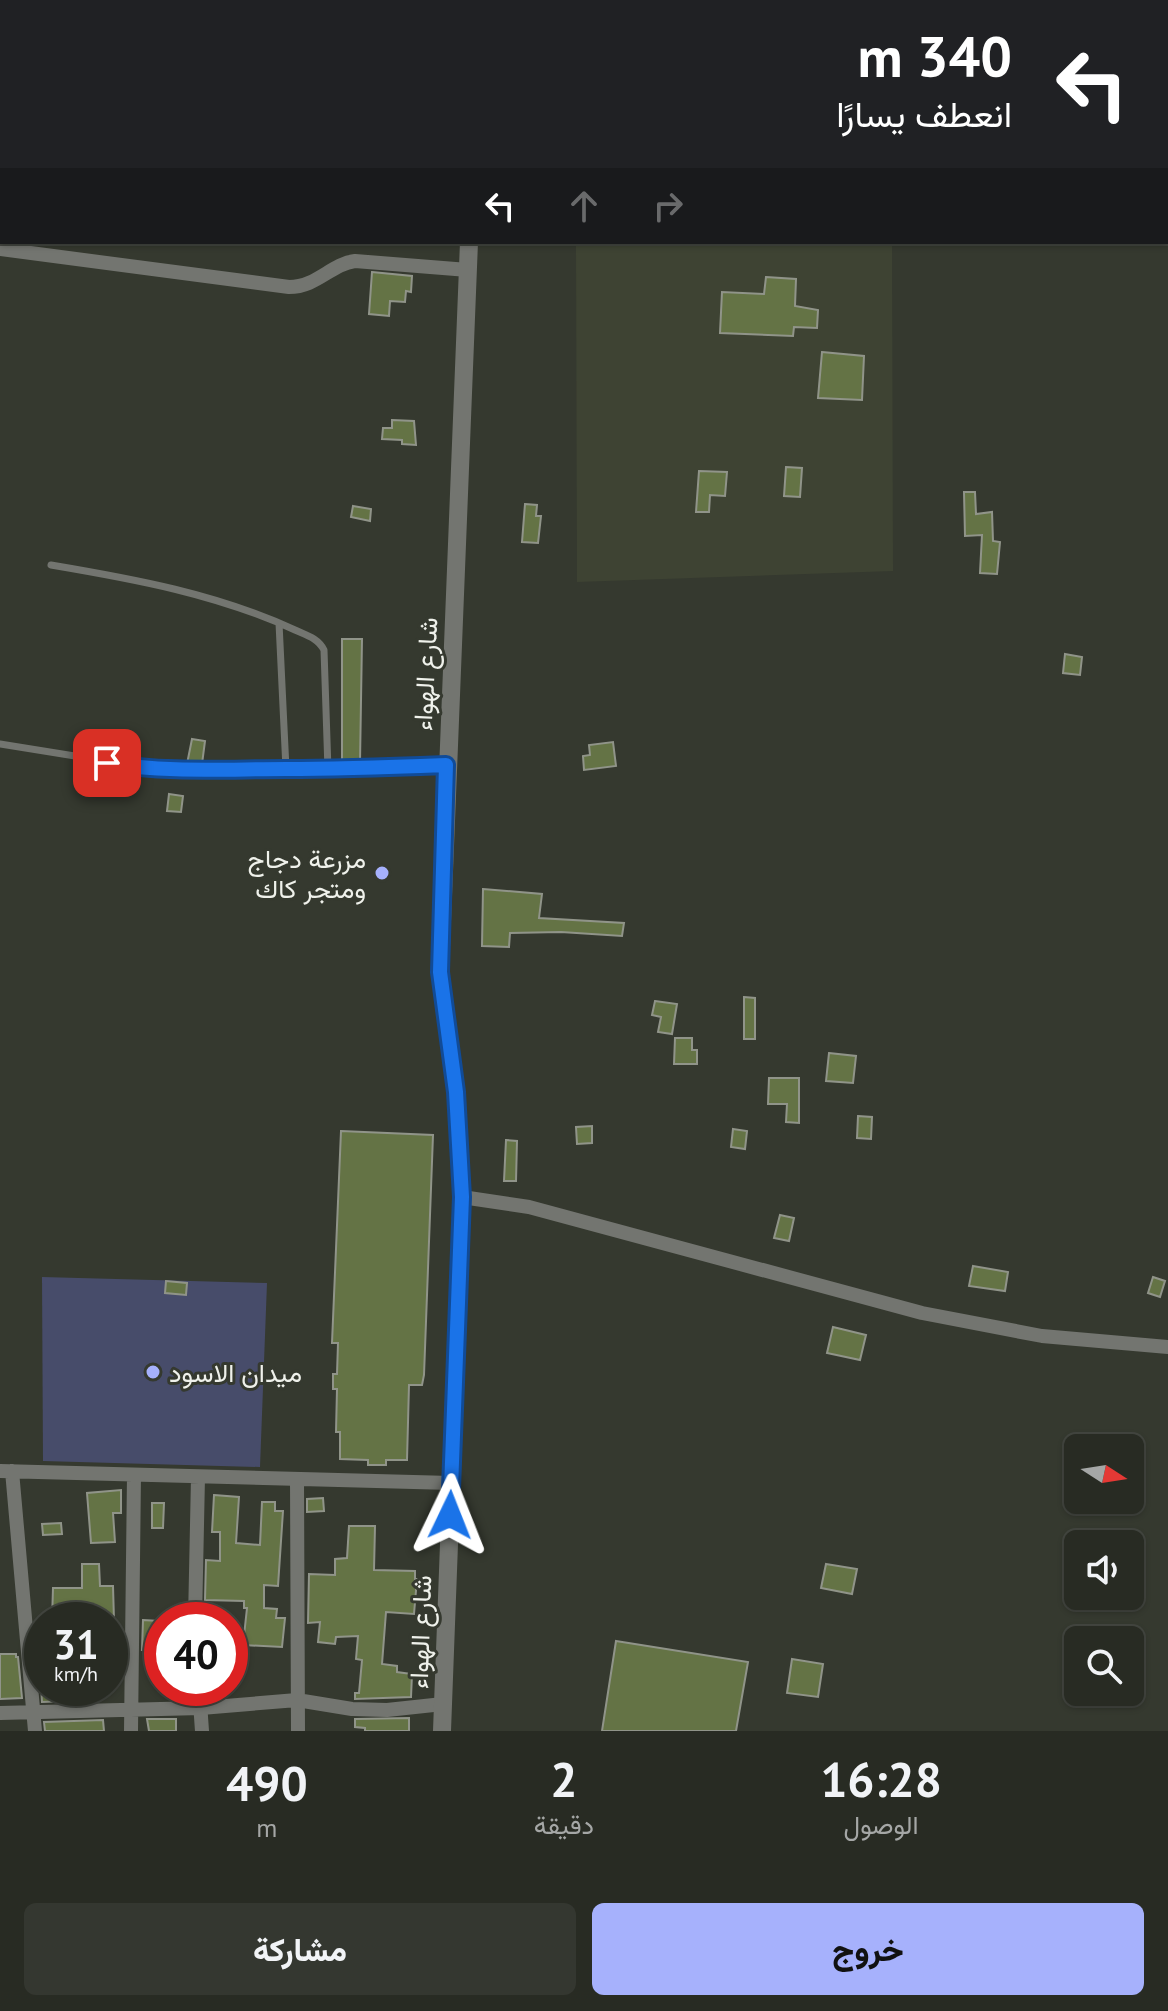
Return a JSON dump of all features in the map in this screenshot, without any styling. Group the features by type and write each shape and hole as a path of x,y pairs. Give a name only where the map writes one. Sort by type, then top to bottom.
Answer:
{"street":[{"name":"شارع الهواء","path":"442,1731 462,1197 456,1092 440,972 469,244"},
{"path":"0,249 289,287 302,287 342,264 355,261 468,270"},
{"path":"462,1197 529,1207 922,1313 1042,1336 1168,1347"},
{"path":"35,1731 6,1471 451,1483"},
{"path":"131,1731 134,1475"},
{"path":"195,1602 198,1477"},
{"path":"297,1479 298,1731"},
{"path":"0,1713 201,1708 297,1700 352,1709 387,1710 443,1704"},
{"path":"201,1708 202,1731"}],"lane":[{"path":"51,565 147,581 224,602 320,642 324,650 328,770"},
{"path":"279,623 286,769"},
{"path":"0,744 162,770 328,770 446,765"}],"shaded area":[{"path":"576,244 892,244 893,571 577,582"},
{"name":"ميدان الاسود","path":"42,1277 267,1283 260,1467 43,1461"}],"building":[{"path":"372,272 412,276 411,292 406,291 405,302 390,301 389,316 369,314"},
{"path":"766,277 796,279 795,306 818,310 817,328 794,327 793,336 720,333 722,292 764,294"},
{"path":"822,352 864,356 862,400 818,398"},
{"path":"392,420 414,421 416,445 402,444 402,440 382,439 383,428 392,428"},
{"path":"786,467 802,468 800,497 784,496"},
{"path":"699,471 727,472 725,496 710,495 709,512 696,512"},
{"path":"964,492 975,492 976,514 992,512 993,541 1000,542 997,574 980,573 982,535 965,536"},
{"path":"525,504 537,505 536,516 541,516 538,543 522,542"},
{"path":"353,506 371,509 370,521 351,517"},
{"path":"342,639 362,639 360,762 342,763"},
{"path":"1065,654 1082,657 1080,675 1063,673"},
{"path":"192,739 205,741 202,764 187,764"},
{"path":"613,742 616,766 584,770 583,756 590,755 589,745"},
{"path":"169,794 183,796 181,812 167,811"},
{"path":"483,889 542,894 539,918 624,923 622,936 510,933 509,947 482,946"},
{"path":"744,997 755,998 755,1039 744,1039"},
{"path":"655,1001 677,1004 672,1034 658,1032 661,1017 652,1015"},
{"path":"675,1038 692,1038 692,1050 697,1050 697,1064 674,1064"},
{"path":"829,1053 856,1056 853,1083 826,1081"},
{"path":"769,1078 799,1078 799,1123 786,1122 787,1104 768,1104"},
{"path":"858,1116 872,1117 871,1139 857,1138"},
{"path":"592,1126 592,1143 577,1144 576,1127"},
{"path":"733,1129 747,1131 745,1149 731,1147"},
{"path":"341,1131 433,1135 424,1375 422,1385 409,1385 407,1460 386,1460 386,1465 368,1465 368,1460 340,1459 340,1432 336,1432 337,1389 333,1389 333,1374 337,1374 338,1343 332,1343"},
{"path":"506,1140 517,1141 516,1181 504,1181"},
{"path":"780,1215 794,1218 789,1241 774,1238"},
{"path":"973,1266 1008,1272 1005,1291 969,1286"},
{"path":"1153,1277 1165,1281 1160,1297 1148,1293"},
{"path":"166,1281 187,1283 186,1295 165,1293"},
{"path":"833,1327 866,1335 860,1360 827,1353"},
{"path":"121,1490 121,1513 113,1513 115,1542 91,1543 87,1493"},
{"path":"214,1495 239,1497 236,1543 260,1545 262,1502 275,1502 275,1511 283,1511 278,1586 264,1585 264,1608 277,1609 276,1618 285,1618 282,1647 248,1645 248,1602 205,1600 206,1560 220,1561 220,1532 212,1532"},
{"path":"323,1498 324,1511 307,1512 307,1499"},
{"path":"152,1503 164,1503 163,1528 152,1528"},
{"path":"61,1523 62,1534 43,1535 42,1524"},
{"path":"349,1526 375,1526 374,1570 415,1571 414,1614 386,1612 382,1664 397,1666 397,1672 412,1674 411,1697 355,1699 355,1693 359,1693 362,1660 356,1659 358,1636 336,1637 335,1644 318,1642 320,1622 308,1623 309,1574 335,1575 335,1559 347,1558"},
{"path":"82,1564 99,1564 100,1586 113,1586 113,1602 53,1602 53,1588 82,1588"},
{"path":"826,1564 857,1569 852,1594 821,1588"},
{"path":"143,1620 144,1650 142,1650"},
{"path":"616,1641 748,1662 736,1731 602,1731"},
{"path":"0,1654 16,1654 18,1657 22,1698 0,1699"},
{"path":"792,1659 823,1664 818,1697 787,1693"},
{"path":"409,1718 409,1731 365,1731 365,1728 355,1727 355,1719"},
{"path":"147,1719 176,1719 176,1731 149,1731"},
{"path":"103,1720 104,1731 45,1731 44,1722"}],"place":[{"name":"مزرعة دجاج ومتجر كاك","path":"382,873"},
{"name":"ميدان الاسود","path":"153,1372"}],"route":[{"path":"107,763 162,770 219,771 446,765 440,972 456,1092 462,1197 450,1515"}]}
